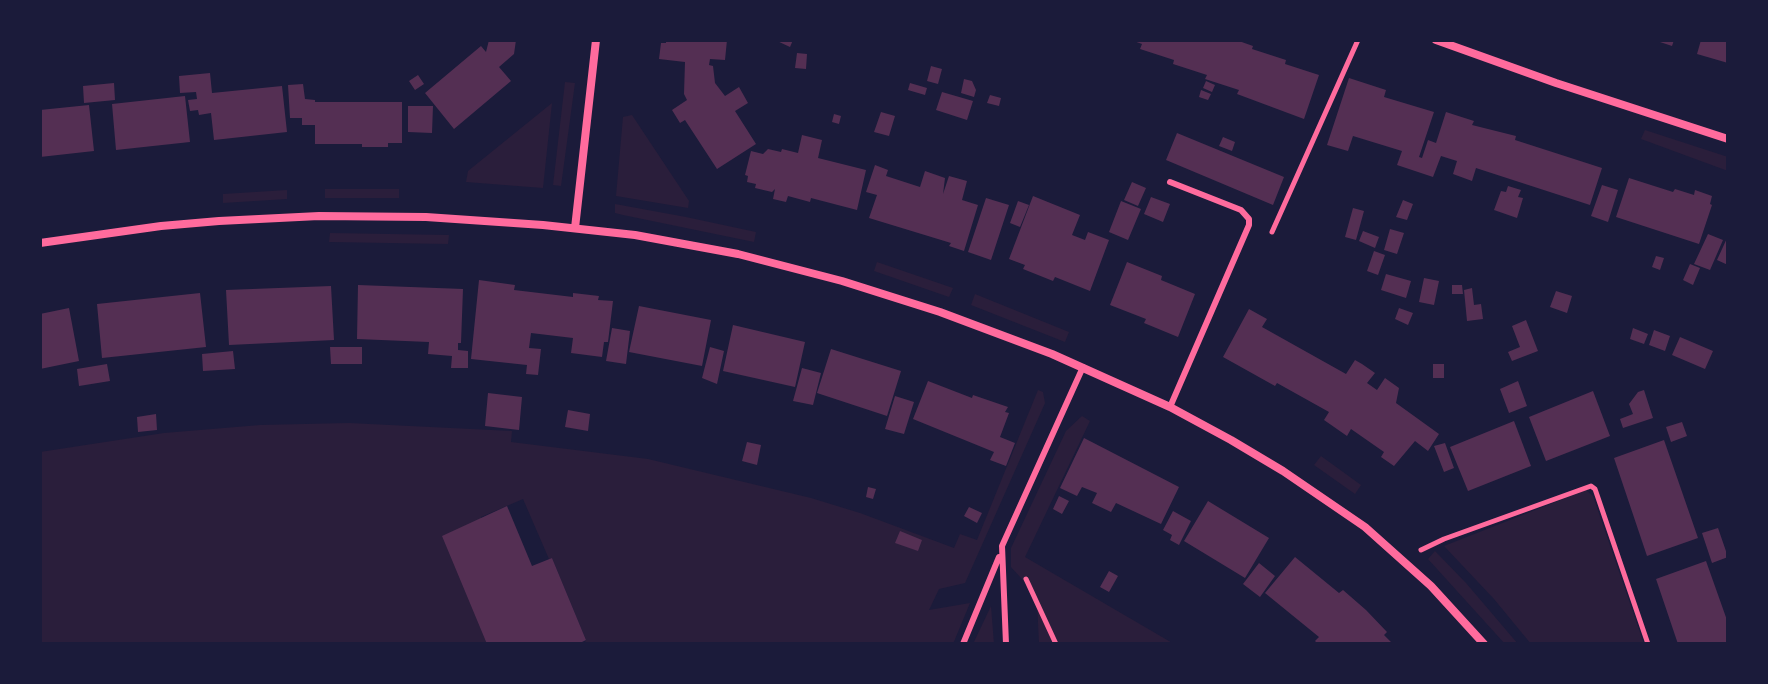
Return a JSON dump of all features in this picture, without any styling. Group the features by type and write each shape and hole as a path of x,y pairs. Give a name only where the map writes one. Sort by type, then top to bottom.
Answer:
{"street":[{"path":"575,228 596,40"},
{"path":"1436,40 1728,139"},
{"path":"40,243 161,226 319,216 426,217 575,228 689,244 835,279 948,315 1083,367 1170,407 1283,471 1365,527 1402,559 1484,644"}],"lane":[{"path":"1170,182 1241,210 1249,219 1249,225 1170,407"},
{"path":"1006,644 1003,541 1083,367"},
{"path":"963,644 1001,554"}],"path":[{"path":"1266,245 1358,40"},
{"path":"1402,559 1444,539 1591,486 1595,489 1648,644"},
{"path":"1001,554 1021,567 1056,644"}],"shaded area":[{"path":"565,82 575,83 561,186 553,185"},
{"path":"552,103 543,188 466,182 468,171"},
{"path":"632,115 689,201 688,208 616,196 623,117"},
{"path":"1645,130 1728,157 1728,171 1641,139"},
{"path":"325,189 399,189 399,198 325,198"},
{"path":"287,190 287,199 223,203 223,194"},
{"path":"615,204 756,232 754,242 615,213"},
{"path":"330,233 449,235 448,244 329,242"},
{"path":"877,262 953,288 949,297 874,271"},
{"path":"975,294 1069,332 1065,342 971,305"},
{"path":"1038,390 1043,392 1045,403 965,583 939,589 929,610 970,603 953,644 584,644 586,640 552,558 549,559 523,499 481,517 487,644 40,644 40,452 164,433 260,425 349,423 512,431 511,442 648,459 811,498 954,548 960,534 977,540"},
{"path":"1082,416 1090,421 1025,557 1174,644 1039,644 1037,601 1011,567 1011,548 1066,431"},
{"path":"1321,456 1361,485 1355,494 1314,465"},
{"path":"1586,490 1593,496 1644,644 1531,644 1444,546"},
{"path":"1435,551 1518,644 1505,644 1428,559"},
{"path":"991,606 994,644 973,644"}],"building":[{"path":"489,40 516,40 514,54 499,67 511,81 454,129 425,93 481,46 486,52"},
{"path":"666,40 727,40 725,60 710,59 709,65 713,66 715,83 725,96 739,87 748,103 735,111 756,144 717,169 685,120 680,123 672,110 687,100 684,94 685,62 659,59 661,43 666,43"},
{"path":"775,40 793,40 790,47"},
{"path":"1131,40 1236,40 1253,46 1252,49 1286,60 1285,64 1319,75 1304,119 1237,94 1239,90 1205,79 1207,75 1173,64 1174,60 1140,49 1142,44"},
{"path":"1654,40 1674,40 1672,46"},
{"path":"1701,40 1728,40 1728,63 1697,54"},
{"path":"797,53 807,54 806,69 795,68"},
{"path":"931,66 942,69 938,84 927,81"},
{"path":"210,73 212,93 282,86 287,132 214,140 211,113 199,115 198,110 190,111 188,100 197,99 196,92 180,93 179,76"},
{"path":"418,75 424,84 415,90 409,81"},
{"path":"1349,78 1386,90 1384,97 1434,112 1419,157 1422,158 1428,140 1436,143 1446,112 1474,121 1472,125 1516,136 1515,140 1602,168 1590,205 1476,168 1472,181 1453,174 1457,161 1441,156 1433,177 1397,165 1402,151 1353,136 1348,151 1327,145"},
{"path":"964,79 972,81 976,90 974,97 961,93"},
{"path":"1206,81 1215,85 1212,92 1203,88"},
{"path":"114,83 115,100 84,103 83,86"},
{"path":"910,83 927,88 925,95 908,90"},
{"path":"303,84 305,99 315,102 402,102 402,143 388,143 388,147 315,144 315,125 302,125 302,118 290,118 288,85"},
{"path":"1201,90 1211,94 1208,100 1199,97"},
{"path":"942,92 973,101 967,120 936,110"},
{"path":"990,95 1001,98 999,106 987,103"},
{"path":"185,96 190,142 116,150 112,104"},
{"path":"89,105 94,151 40,157 40,110"},
{"path":"408,106 433,106 432,133 408,132"},
{"path":"881,112 895,116 889,136 874,132"},
{"path":"834,114 841,116 839,124 832,122"},
{"path":"1177,133 1284,177 1273,205 1166,160"},
{"path":"802,135 822,140 818,158 866,170 857,210 811,198 810,202 788,196 786,202 773,199 775,189 772,192 755,188 756,184 747,182 748,176 745,175 751,151 763,154 768,149 781,152 782,149 798,153"},
{"path":"1223,137 1235,142 1232,151 1219,146"},
{"path":"875,165 888,170 886,176 920,187 925,171 945,178 943,194 949,176 967,181 962,200 978,205 964,251 949,246 951,243 869,218 877,195 866,192"},
{"path":"1629,178 1673,192 1675,189 1694,195 1695,190 1712,196 1699,244 1616,217"},
{"path":"1132,182 1146,188 1138,206 1124,200"},
{"path":"1602,185 1618,190 1608,222 1591,216"},
{"path":"1508,186 1521,190 1518,197 1523,198 1517,218 1494,210 1501,191 1506,192"},
{"path":"1033,196 1080,215 1072,235 1085,240 1088,232 1109,240 1090,291 1055,277 1053,281 1023,269 1025,265 1009,259"},
{"path":"1151,197 1170,204 1163,222 1144,214"},
{"path":"986,198 1009,205 991,260 968,252"},
{"path":"1403,200 1413,204 1407,220 1396,217"},
{"path":"1018,201 1029,205 1020,227 1010,223"},
{"path":"1121,201 1141,209 1128,240 1109,232"},
{"path":"1353,208 1364,211 1356,240 1345,237"},
{"path":"1390,229 1404,233 1397,254 1384,250"},
{"path":"1363,231 1379,237 1375,248 1359,241"},
{"path":"1708,234 1723,240 1710,270 1694,264"},
{"path":"1728,236 1728,265 1717,260"},
{"path":"1374,251 1385,255 1378,275 1367,271"},
{"path":"1656,256 1664,258 1660,270 1652,267"},
{"path":"1127,262 1195,294 1178,337 1144,323 1146,319 1110,305"},
{"path":"1690,264 1700,268 1693,285 1683,280"},
{"path":"1386,274 1411,281 1406,298 1381,290"},
{"path":"1424,278 1439,281 1434,305 1419,302"},
{"path":"479,280 515,285 514,290 573,297 573,293 613,301 608,342 604,342 602,357 571,353 573,338 531,333 529,348 541,349 538,375 526,374 527,365 471,359"},
{"path":"358,285 463,289 461,343 458,343 458,350 468,351 468,368 451,368 452,356 428,354 429,342 357,339"},
{"path":"1452,285 1462,285 1463,294 1452,294"},
{"path":"331,286 334,340 229,345 226,290"},
{"path":"1472,288 1474,305 1481,304 1483,319 1467,321 1464,290"},
{"path":"1556,291 1572,296 1567,313 1550,307"},
{"path":"200,293 206,347 102,358 97,304"},
{"path":"639,306 711,320 702,366 629,352"},
{"path":"69,308 79,361 40,369 40,314"},
{"path":"1399,308 1413,313 1408,325 1395,319"},
{"path":"1249,309 1267,319 1262,327 1346,374 1355,360 1375,373 1367,383 1377,390 1385,378 1399,388 1396,403 1439,434 1428,451 1415,441 1394,466 1381,457 1384,452 1351,429 1347,436 1324,420 1329,412 1223,357"},
{"path":"1526,320 1538,351 1512,361 1508,352 1520,347 1512,326"},
{"path":"733,325 805,342 795,387 723,371"},
{"path":"612,328 630,331 626,364 606,361"},
{"path":"1633,328 1648,334 1644,344 1630,339"},
{"path":"1654,330 1670,336 1665,351 1649,345"},
{"path":"1680,337 1713,351 1705,369 1672,355"},
{"path":"330,347 362,347 362,364 331,364"},
{"path":"710,347 724,351 717,384 702,378"},
{"path":"831,349 901,371 887,416 817,393"},
{"path":"233,351 235,369 203,371 202,354"},
{"path":"107,364 110,381 79,386 77,369"},
{"path":"1433,364 1444,364 1444,378 1433,378"},
{"path":"802,368 821,373 813,405 793,401"},
{"path":"928,381 972,398 973,395 1008,407 1005,412 1009,413 1000,437 1015,443 1006,466 990,460 994,452 913,419"},
{"path":"1518,381 1527,406 1509,413 1500,389"},
{"path":"1644,390 1653,418 1623,428 1620,419 1633,414 1629,404 1638,392"},
{"path":"1593,391 1610,436 1546,461 1529,417"},
{"path":"488,393 522,397 519,430 485,426"},
{"path":"895,396 914,402 904,434 885,429"},
{"path":"568,410 590,414 588,431 565,427"},
{"path":"156,414 157,430 138,432 137,417"},
{"path":"1514,421 1531,466 1468,491 1450,447"},
{"path":"1682,422 1687,436 1671,442 1666,427"},
{"path":"1084,438 1179,487 1161,524 1116,503 1111,512 1092,503 1097,493 1082,487 1077,496 1060,488"},
{"path":"1664,440 1698,538 1647,556 1614,458"},
{"path":"747,442 761,445 757,465 742,461"},
{"path":"1445,443 1454,468 1444,472 1434,446"},
{"path":"868,487 876,489 873,499 866,497"},
{"path":"1059,496 1069,501 1062,514 1053,509"},
{"path":"1208,501 1269,538 1245,578 1184,541"},
{"path":"507,506 532,566 552,558 586,640 578,644 487,644 442,536"},
{"path":"969,507 982,513 977,523 964,516"},
{"path":"1173,511 1191,521 1179,545 1170,540 1172,535 1163,530"},
{"path":"1718,528 1728,557 1712,563 1702,533"},
{"path":"900,531 922,540 918,551 895,543"},
{"path":"1295,557 1339,593 1343,590 1366,610 1387,632 1384,635 1393,644 1318,644 1315,641 1319,637 1265,593"},
{"path":"1706,561 1728,623 1728,644 1678,644 1656,579"},
{"path":"1259,563 1275,576 1260,597 1243,584"},
{"path":"1109,571 1118,576 1109,592 1100,587"}]}
